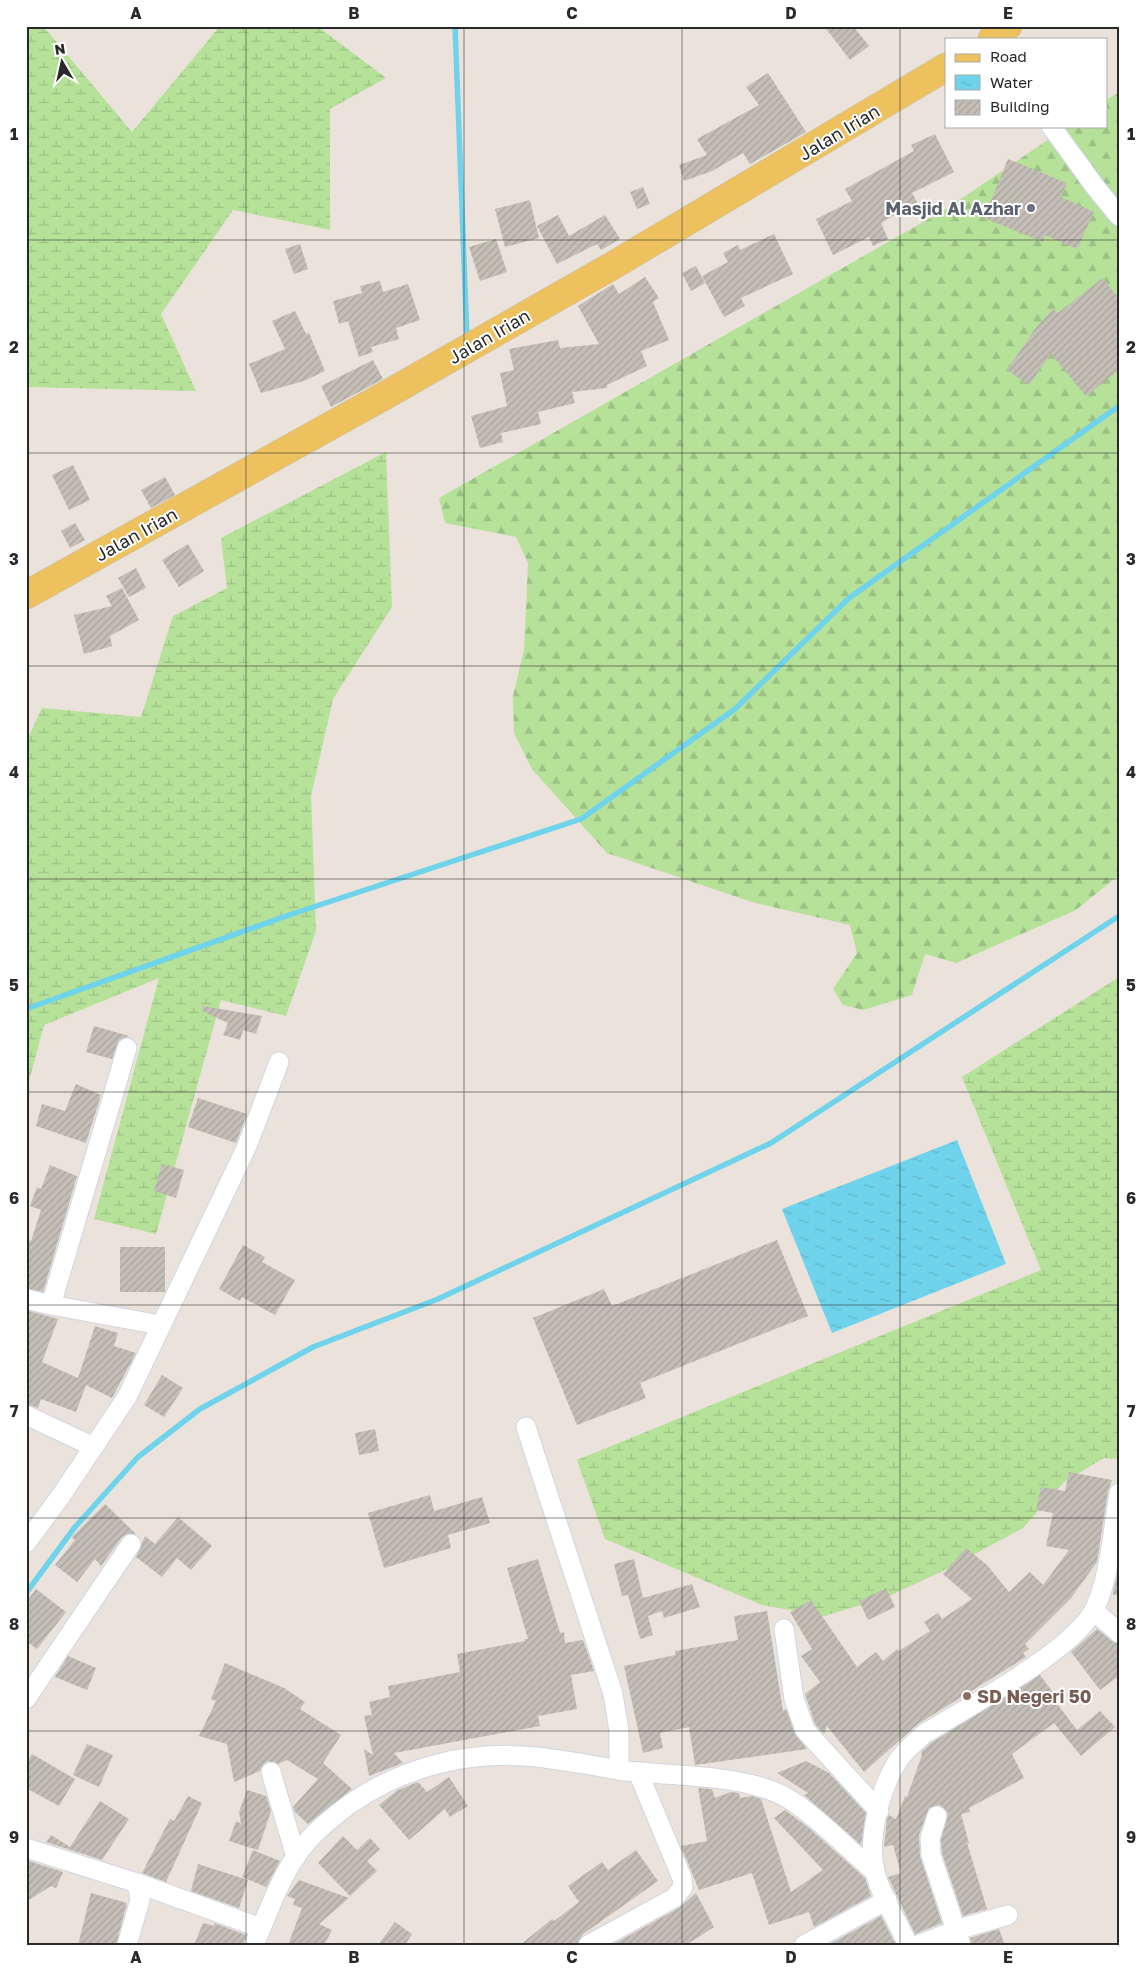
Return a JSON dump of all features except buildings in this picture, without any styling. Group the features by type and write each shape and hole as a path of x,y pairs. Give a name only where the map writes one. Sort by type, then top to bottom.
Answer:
{"main road":[{"path":"993,38 1008,26"},
{"name":"Jalan Irian","path":"26,594 384,396 612,266 945,68"}],"street":[{"path":"1052,128 1119,216"},
{"path":"51,1305 128,1048"},
{"path":"26,1543 127,1397 247,1146 279,1062"},
{"path":"26,1299 160,1325"},
{"path":"26,1415 94,1447"},
{"path":"526,1427 613,1694 619,1731 619,1770"},
{"path":"908,1945 875,1872 874,1839 879,1811 892,1771 907,1748 924,1734 1062,1646 1076,1633 1094,1610 1102,1586 1119,1492"},
{"path":"26,1699 131,1544"},
{"path":"1094,1610 1119,1633"},
{"path":"784,1629 794,1699 804,1730 879,1811"},
{"path":"26,1848 138,1883 257,1936 296,1856 322,1826 365,1793 389,1781 438,1764 464,1758 499,1756 535,1757 619,1770 738,1783 780,1795 794,1802 875,1872"},
{"path":"271,1772 284,1810 296,1856"},
{"path":"588,1945 674,1898 683,1887 682,1878 638,1772"},
{"path":"937,1816 930,1838 931,1855 959,1937"},
{"path":"127,1945 140,1900 138,1883"},
{"path":"804,1945 887,1900"},
{"path":"918,1945 959,1937 1008,1914"}],"green space":[{"path":"26,26 43,26 132,132 220,26 317,26 386,78 330,109 330,230 233,210 161,314 196,391 26,387"},
{"path":"1119,92 1119,875 1076,910 956,963 925,954 912,995 863,1010 843,1005 833,989 857,953 850,925 755,903 607,853 532,769 514,733 513,696 524,650 528,563 516,537 445,523 439,498 946,209 1065,128 1108,128 1108,99"},
{"path":"386,452 392,607 333,699 311,796 316,931 286,1016 221,1000 156,1234 94,1219 159,978 44,1025 26,1092 26,742 42,708 141,717 173,616 227,588 221,538"},
{"path":"1119,977 1119,1459 1104,1458 1064,1482 1023,1528 947,1569 885,1598 824,1616 762,1605 605,1539 577,1460 1041,1270 962,1077"}],"water":[{"path":"957,1140 1006,1264 832,1333 782,1209"}],"waterway":[{"path":"455,26 467,339"},
{"path":"26,1009 289,915 581,819 735,709 849,598 1119,406"},
{"path":"26,1593 75,1527 138,1457 200,1409 313,1347 438,1299 771,1143 1119,916"}],"place":[{"name":"Masjid Al Azhar","path":"1031,208"},
{"name":"SD Negeri 50","path":"967,1696"}]}
